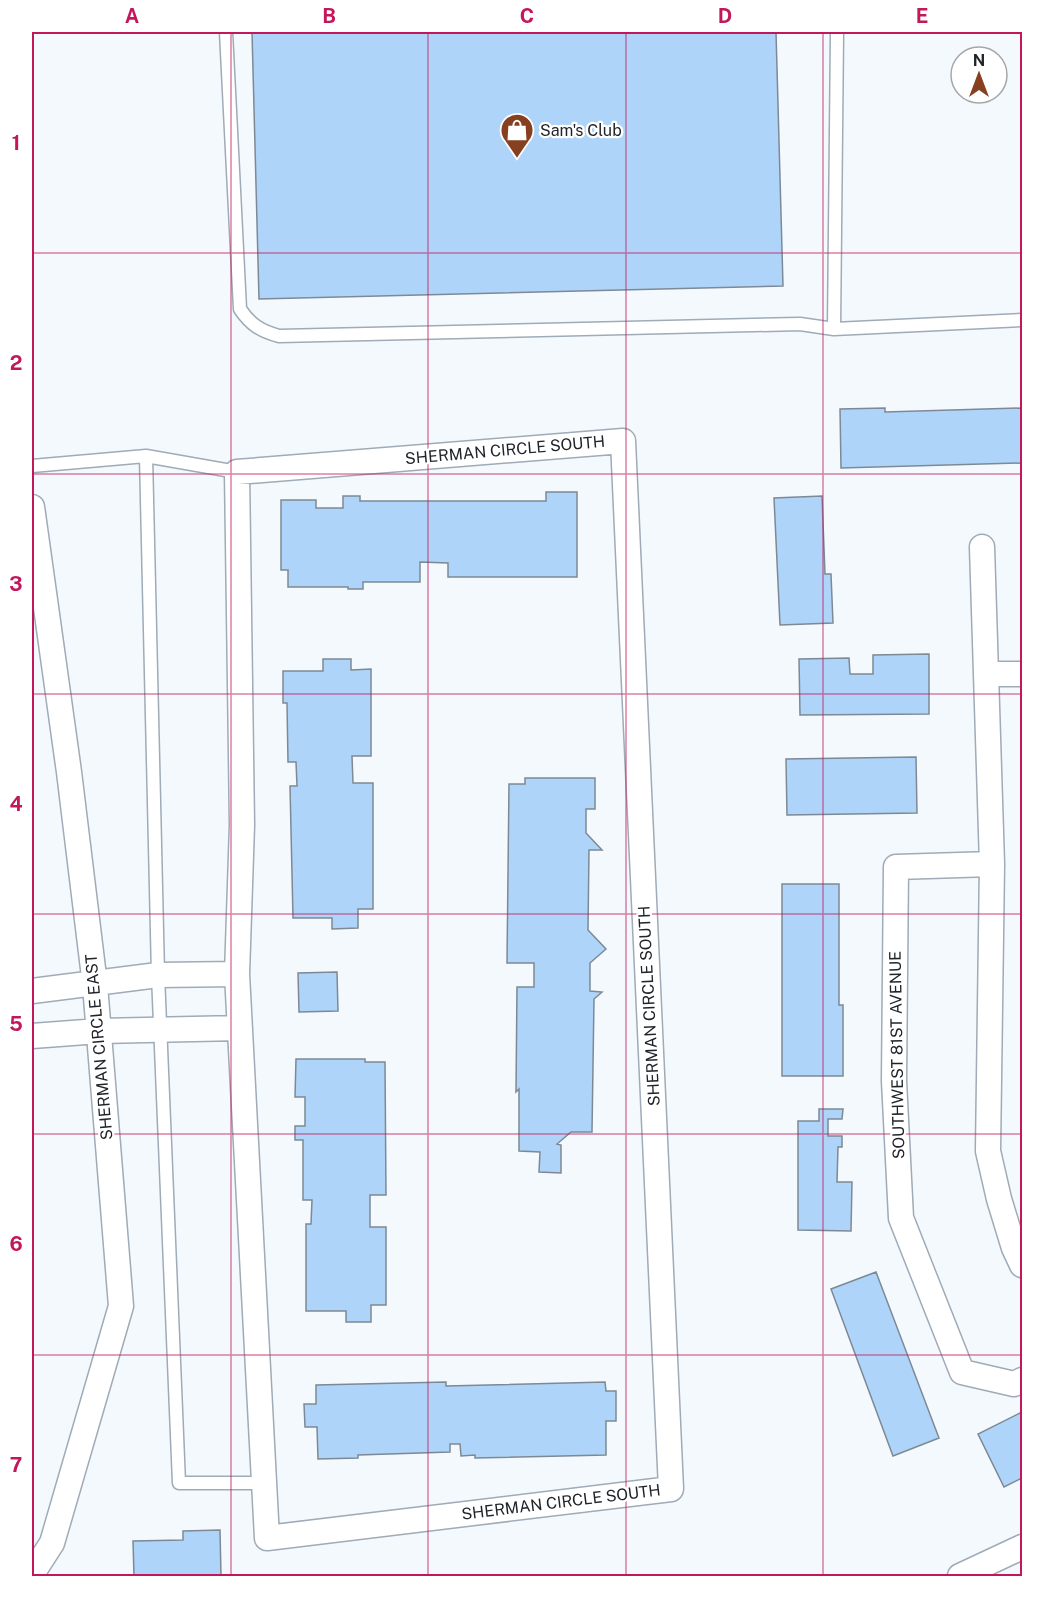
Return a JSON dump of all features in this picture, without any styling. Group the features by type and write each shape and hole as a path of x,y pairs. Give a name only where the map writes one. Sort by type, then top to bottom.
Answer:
{"street":[{"name":"SHERMAN CIRCLE SOUTH","path":"623,441 671,1489 267,1538 237,974 242,825 237,471 623,441"},
{"name":"SHERMAN CIRCLE EAST","path":"32,507 69,772 95,985 121,1306 52,1543 32,1574"},
{"path":"982,547 992,864 988,1151 999,1199 1014,1248 1023,1265"},
{"path":"986,675 1023,674"},
{"name":"SOUTHWEST 81ST AVENUE","path":"992,864 896,867 894,1081 901,1218 962,1372 1014,1384 1023,1380"},
{"path":"32,991 95,985 158,975 237,974"},
{"path":"32,1036 99,1031 240,1028"},
{"path":"960,1576 1023,1547"}],"lane":[{"path":"225,32 240,309 249,322 265,333 279,336 800,324 834,329 1023,320"},
{"path":"834,329 837,32"},
{"path":"146,456 158,975 179,1483 264,1483"},
{"path":"32,466 146,456 237,471"}],"building":[{"name":"Sam's Club","path":"252,32 776,32 783,286 259,299"},
{"path":"885,408 885,412 1022,408 1022,463 841,468 840,409"},
{"path":"546,492 577,492 577,577 448,577 448,563 420,562 420,582 363,582 363,589 348,589 348,587 288,587 288,570 281,570 281,500 316,500 316,508 343,508 343,496 360,496 360,501 546,501"},
{"path":"822,496 825,574 831,574 833,623 780,625 774,498"},
{"path":"929,654 929,714 800,715 799,659 849,658 850,674 873,674 873,655"},
{"path":"323,659 351,659 351,670 371,669 371,756 352,756 353,783 373,783 373,909 358,909 358,928 332,929 332,918 293,918 290,786 297,786 296,762 288,762 287,703 283,703 283,671 323,671"},
{"path":"916,757 917,813 787,815 786,759"},
{"path":"525,778 595,778 595,809 586,809 586,833 602,850 589,850 588,930 606,949 590,963 590,991 602,992 594,999 592,1132 571,1132 557,1144 561,1145 561,1173 539,1172 540,1152 519,1151 519,1089 516,1092 517,987 534,987 534,963 507,963 509,784 525,784"},
{"path":"782,884 839,884 839,1005 843,1005 843,1076 782,1076"},
{"path":"337,972 338,1011 299,1012 298,973"},
{"path":"296,1059 365,1059 365,1062 385,1062 386,1195 370,1195 370,1227 386,1227 386,1305 371,1305 371,1322 346,1322 346,1311 306,1311 306,1224 311,1224 312,1200 303,1200 303,1140 295,1140 295,1126 305,1126 305,1097 295,1097"},
{"path":"819,1109 843,1109 842,1119 828,1119 828,1136 842,1136 842,1147 838,1147 837,1182 852,1182 851,1231 798,1230 798,1121 819,1121"},
{"path":"876,1272 939,1438 893,1456 831,1289"},
{"path":"446,1382 446,1386 605,1382 606,1391 616,1391 616,1421 606,1421 606,1455 475,1458 475,1455 461,1456 460,1444 450,1444 450,1452 358,1455 358,1458 318,1459 317,1427 305,1427 304,1404 316,1404 316,1385"},
{"path":"1022,1412 1022,1478 1004,1487 978,1434"},
{"path":"220,1530 221,1576 134,1576 133,1541 183,1540 183,1531"}],"place":[{"name":"Sam's Club","path":"517,159"}]}
